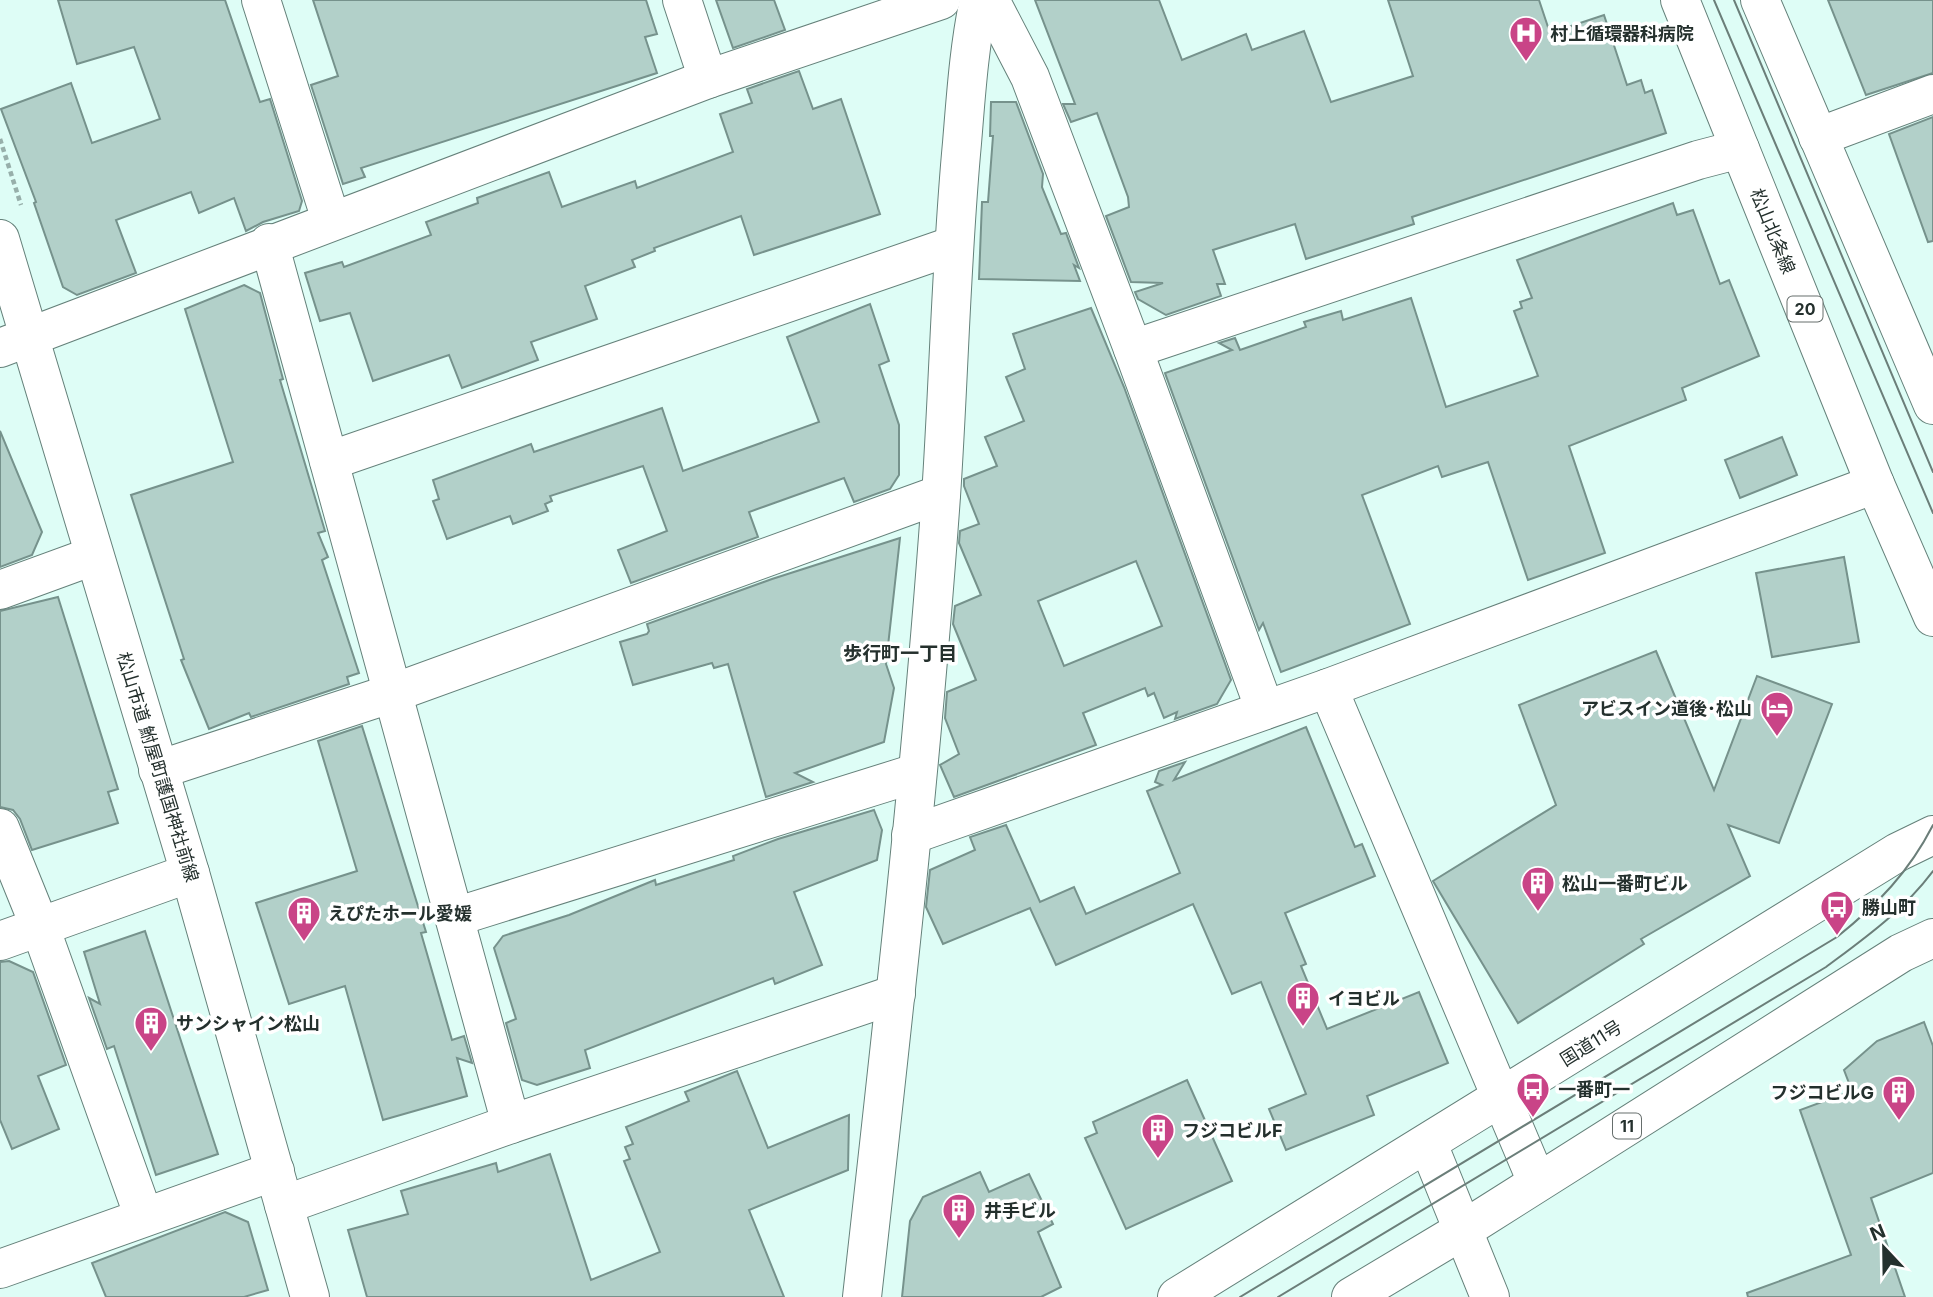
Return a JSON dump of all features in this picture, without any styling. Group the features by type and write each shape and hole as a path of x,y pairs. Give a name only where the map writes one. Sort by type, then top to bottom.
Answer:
{"main road":[{"path":"261,0 331,220"},
{"path":"682,0 708,79"},
{"path":"862,1297 911,835 941,494 953,246 971,35 979,0"},
{"path":"990,0 1030,77 1265,710"},
{"name":"松山北条線","path":"1680,0 1875,484 1933,617"},
{"path":"1760,0 1933,405"},
{"path":"14,343 269,243 708,79 935,1"},
{"path":"1818,137 1933,94"},
{"path":"1133,349 1698,160 1740,149"},
{"name":"松山市道 鮒屋町護国神社前線","path":"0,239 14,343 93,556 190,873 310,1297"},
{"path":"269,243 511,1124"},
{"path":"329,461 953,246"},
{"path":"911,835 1328,688 1875,484"},
{"path":"158,770 393,693 941,494"},
{"path":"0,590 93,556"},
{"path":"1328,688 1537,1182"},
{"path":"455,917 916,773"},
{"path":"0,828 40,927 144,1217"},
{"name":"国道11号","path":"1177,1297 1898,852 1933,835"},
{"path":"0,941 190,873"},
{"name":"11","path":"1352,1297 1463,1230 1901,953 1933,938"},
{"path":"0,1269 144,1217 280,1188 511,1124 896,994"},
{"path":"1428,1144 1490,1297"}],"building":[{"path":"58,0 225,0 260,102 270,99 302,201 299,211 263,222 246,231 234,198 199,213 191,192 116,220 136,273 77,295 63,287 34,203 36,202 1,109 71,83 92,143 160,119 134,47 77,64"},
{"path":"313,0 646,0 657,34 645,37 657,73 361,168 365,177 343,184 311,85 338,76"},
{"path":"716,0 774,0 785,30 733,48"},
{"path":"1035,0 1159,0 1182,60 1246,34 1252,50 1304,31 1331,102 1413,76 1388,0 1539,0 1550,33 1604,15 1627,85 1641,80 1645,93 1652,90 1666,133 1412,217 1414,224 1306,259 1295,224 1213,250 1225,284 1217,284 1221,296 1166,315 1138,299 1135,292 1163,283 1131,282 1106,216 1129,207 1128,197 1097,113 1071,122 1063,104 1075,104"},
{"path":"1828,0 1933,0 1933,73 1866,95"},
{"path":"799,71 813,109 841,99 880,214 754,255 741,216 654,248 655,251 632,260 635,267 585,286 597,319 531,342 538,360 462,388 449,355 373,381 350,313 320,321 305,273 342,262 344,267 431,235 426,222 478,203 477,198 549,172 562,207 635,181 637,188 733,152 720,114 752,103 747,89"},
{"path":"991,102 1016,102 1043,174 1042,187 1061,234 1066,233 1079,268 1074,265 1080,281 979,279 982,202 988,202 993,136 990,136"},
{"path":"1933,117 1933,241 1928,242 1889,134"},
{"path":"1673,203 1677,215 1693,210 1720,284 1729,280 1759,356 1682,388 1686,400 1569,446 1605,553 1528,580 1488,462 1442,477 1438,466 1362,495 1410,624 1281,672 1263,623 1259,630 1165,373 1232,350 1219,343 1235,338 1240,350 1306,327 1304,322 1341,311 1343,320 1411,298 1446,407 1538,376 1514,311 1522,308 1520,302 1532,298 1517,260"},
{"path":"244,285 260,293 283,379 280,380 325,531 318,533 328,557 322,560 359,673 347,677 349,684 251,717 249,713 209,729 181,660 184,659 131,495 233,462 185,309"},
{"path":"870,304 889,361 879,365 899,425 899,475 890,489 854,502 844,478 749,512 758,537 631,583 618,550 667,531 643,466 550,496 552,501 545,504 548,511 513,524 510,516 447,539 433,501 439,499 433,480 531,444 534,452 662,408 683,471 819,422 787,337"},
{"path":"1091,308 1124,387 1231,680 1217,704 1175,719 1177,712 1164,718 1154,693 1148,696 1145,688 1083,713 1096,745 954,797 940,765 959,754 945,718 947,692 976,680 953,624 955,606 981,595 959,543 960,531 979,524 964,486 964,479 997,466 985,437 1024,421 1006,377 1025,369 1013,334","holes":["1136,561 1162,626 1064,666 1038,601"]},
{"path":"0,431 42,532 32,555 0,567"},
{"path":"1782,437 1797,475 1740,498 1725,460"},
{"path":"900,538 886,664 894,688 884,742 795,773 813,782 766,797 728,664 714,668 712,663 633,685 620,642 647,634 647,624 772,579"},
{"path":"1844,557 1859,642 1772,657 1756,573"},
{"path":"58,597 118,789 108,792 118,823 32,850 20,819 13,810 0,807 0,611"},
{"path":"1656,651 1714,790 1757,676 1832,704 1779,843 1728,825 1750,876 1641,939 1644,944 1518,1023 1433,881 1556,805 1519,705"},
{"path":"362,726 426,932 421,933 452,1040 464,1036 472,1063 457,1058 467,1096 383,1120 345,986 289,1004 256,903 357,871 318,741"},
{"path":"1306,727 1355,847 1362,844 1375,876 1285,913 1306,964 1301,966 1327,1029 1419,992 1448,1063 1367,1096 1374,1115 1286,1150 1269,1109 1306,1094 1261,982 1232,994 1193,904 1056,965 1030,908 943,944 926,907 930,870 975,850 970,837 1006,825 1040,902 1074,887 1086,914 1180,873 1147,791 1162,785 1155,782 1159,771 1185,762 1174,780"},
{"path":"874,810 882,830 877,860 794,892 822,965 775,984 773,978 585,1050 590,1068 537,1085 522,1080 506,1023 516,1019 494,948 503,936 569,915 655,880 656,885 734,860 733,856 778,839"},
{"name":"サンシャイン松山","path":"145,931 218,1154 156,1175 114,1046 107,1049 89,998 100,1004 84,952"},
{"path":"9,961 33,972 66,1065 38,1076 59,1129 12,1149 0,1120 0,962"},
{"path":"1924,1022 1933,1046 1933,1173 1871,1198 1905,1297 1748,1297 1747,1293 1851,1255 1800,1110 1852,1091 1844,1070 1877,1041"},
{"path":"737,1071 768,1148 849,1115 848,1170 749,1210 784,1297 367,1297 348,1230 408,1214 401,1191 496,1163 498,1172 550,1154 591,1280 660,1252 624,1161 630,1159 625,1147 633,1144 626,1127 689,1101 685,1092"},
{"name":"フジコビルF","path":"1187,1080 1232,1181 1126,1229 1085,1138 1097,1133 1093,1122"},
{"name":"井手ビル","path":"980,1172 989,1192 1029,1174 1053,1224 1038,1232 1061,1287 1041,1297 902,1297 910,1221 923,1197"},
{"path":"225,1212 248,1222 268,1290 244,1297 106,1297 92,1263"}],"tram line":[{"path":"1714,0 1933,513"},
{"path":"1734,0 1933,472"},
{"path":"1240,1297 1837,937 1891,886 1914,858 1933,825"},
{"path":"1278,1297 1826,967 1897,911 1933,871"}],"place":[{"name":"村上循環器科病院","path":"1526,63"},
{"name":"アビスイン道後･松山","path":"1777,738"},
{"name":"松山一番町ビル","path":"1538,913"},
{"name":"勝山町","path":"1837,937"},
{"name":"えぴたホール愛媛","path":"304,943"},
{"name":"イヨビル","path":"1303,1028"},
{"name":"サンシャイン松山","path":"151,1053"},
{"name":"一番町一","path":"1533,1119"},
{"name":"フジコビルG","path":"1899,1122"},
{"name":"フジコビルF","path":"1158,1160"},
{"name":"井手ビル","path":"959,1240"}],"district":[{"name":"歩行町一丁目","path":"900,653"}]}
